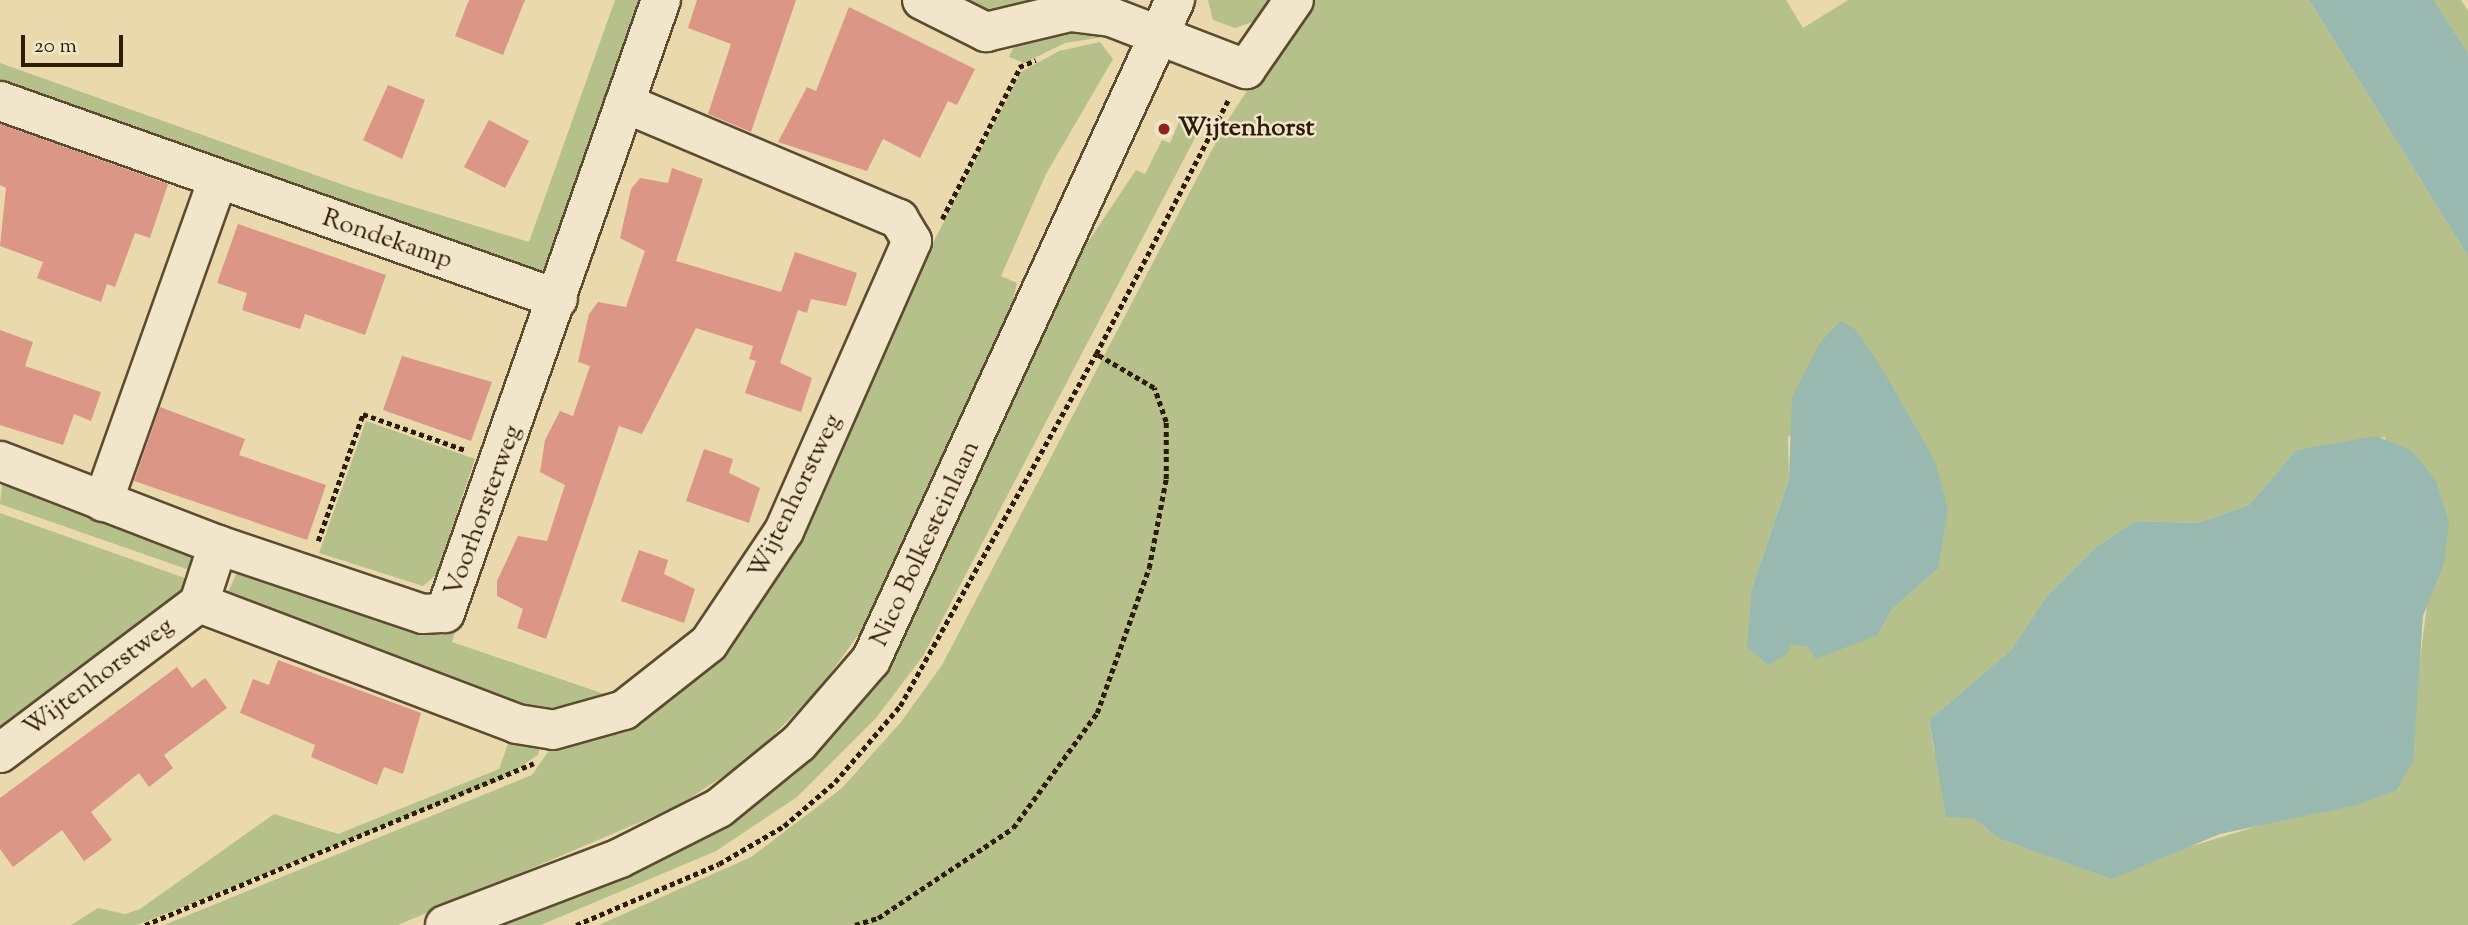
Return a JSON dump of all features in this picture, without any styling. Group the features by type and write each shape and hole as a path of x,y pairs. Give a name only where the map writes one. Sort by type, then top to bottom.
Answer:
{"street":[{"name":"Voorhorsterweg","path":"0,461 68,483 103,502 218,545 422,614 444,613 502,463 661,0"},
{"path":"922,0 986,32 1085,11 1168,16 1246,69 1294,0"},
{"name":"Nico Bolkesteinlaan","path":"445,925 620,858 719,808 799,743 872,660 1168,16"},
{"name":"Rondekamp","path":"0,101 217,182 558,299"},
{"path":"625,103 899,219 912,241"},
{"path":"103,502 217,182"},
{"name":"Wijtenhorstweg","path":"199,603 517,724 553,730 601,720 672,677 709,643 749,592 784,531 912,241"},
{"name":"Wijtenhorstweg","path":"0,753 199,603 218,545"}],"path":[{"path":"912,241 930,239 1020,68"},
{"path":"855,925 878,918 1013,828 1097,713 1149,568 1166,479 1166,422 1154,388 1096,354 1214,125"},
{"path":"306,575 363,414 502,463"},
{"path":"145,925 524,771 543,754 553,730"}],"green space":[{"path":"615,0 645,0 551,265 533,275 0,83 0,63 352,188 529,242"},
{"path":"945,0 1032,0 1036,5 1010,21"},
{"path":"1208,0 1279,0 1261,19 1235,28 1213,20"},
{"path":"1306,0 1786,0 1803,28 1848,0 2309,0 2468,256 2468,925 599,925 751,857 842,788 901,722 942,665 1226,123","holes":["1878,362 1901,410 1938,569 1892,609 1878,635 1789,644 1752,588 1789,479 1788,437","2385,437 2428,597 2415,698 2281,819 2099,874 2000,839 1973,818 1934,752 1929,720 2011,650 2046,597 2096,547 2135,521 2198,523 2249,505 2296,450"]},
{"path":"2434,0 2461,0 2468,11 2468,53"},
{"path":"1055,29 1109,36 1065,43 1024,63 1009,57 1014,46"},
{"path":"1100,42 1113,59 1046,174 1001,276 1017,283 1010,313 869,620 819,689 752,757 678,806 398,925 164,925 532,775 552,746 728,641 1021,72 1059,51"},
{"path":"1182,115 1200,125 1195,138 923,656 876,718 797,797 716,851 541,925 506,925 719,832 796,774 853,713 899,650 1078,257 1136,170 1145,174 1162,140 1170,143"},
{"path":"366,421 475,459 436,575 423,586 319,553"},
{"path":"3,476 186,548 198,573 0,504"},
{"path":"0,513 196,582 0,740"},
{"path":"238,570 459,620 452,642 616,698 557,719 225,599"},
{"path":"512,733 541,743 538,755 502,779 137,925 71,925 98,908 125,914 140,909 274,814 338,834 499,769"}],"water":[{"path":"2309,0 2434,0 2468,53 2468,256"},
{"path":"1840,321 1855,329 1878,362 1935,461 1948,509 1938,569 1892,609 1878,635 1816,659 1808,647 1790,644 1787,654 1768,665 1747,647 1752,588 1789,479 1792,397 1819,344"},
{"path":"2376,436 2411,450 2436,481 2449,522 2444,563 2423,616 2413,761 2397,790 2357,805 2220,834 2112,879 2000,839 1973,818 1946,817 1929,720 2011,650 2046,597 2096,547 2135,521 2198,523 2249,505 2296,450"}],"building":[{"path":"469,0 525,0 503,55 455,36"},
{"path":"697,0 796,0 751,132 708,114 731,44 688,28"},
{"path":"849,7 975,69 957,105 948,101 920,158 883,139 867,171 778,142 807,87 816,91"},
{"path":"388,85 425,100 402,159 363,140"},
{"path":"489,120 529,141 505,188 464,167"},
{"path":"0,124 168,184 150,238 135,233 115,287 107,284 101,302 37,278 43,262 0,246 6,188 0,185"},
{"path":"672,168 703,179 676,261 781,292 795,252 857,273 846,306 811,299 807,313 798,310 780,363 812,378 801,412 745,393 756,361 749,359 753,346 696,328 642,434 619,426 546,639 517,628 523,609 497,596 497,581 518,536 547,541 565,485 540,472 545,440 560,411 573,416 590,366 578,362 589,314 598,302 626,307 645,251 620,238 631,189 640,178 668,183"},
{"path":"238,224 386,275 365,335 305,314 300,329 242,310 247,293 217,283"},
{"path":"0,330 33,342 25,366 101,392 91,421 74,414 63,445 0,425"},
{"path":"402,356 492,382 471,441 383,410"},
{"path":"160,407 245,439 239,455 326,485 307,540 134,481"},
{"path":"704,449 733,459 729,473 760,488 749,523 686,501"},
{"path":"639,550 668,560 664,574 695,589 684,623 621,601"},
{"path":"278,660 421,713 403,774 384,767 377,785 311,757 315,745 240,713 253,679 269,685"},
{"path":"177,667 192,688 205,678 227,708 164,755 173,768 149,787 139,773 91,812 112,840 98,851 84,861 62,830 13,867 0,849 0,798"}],"place":[{"name":"Wijtenhorst","path":"1164,129"}]}
